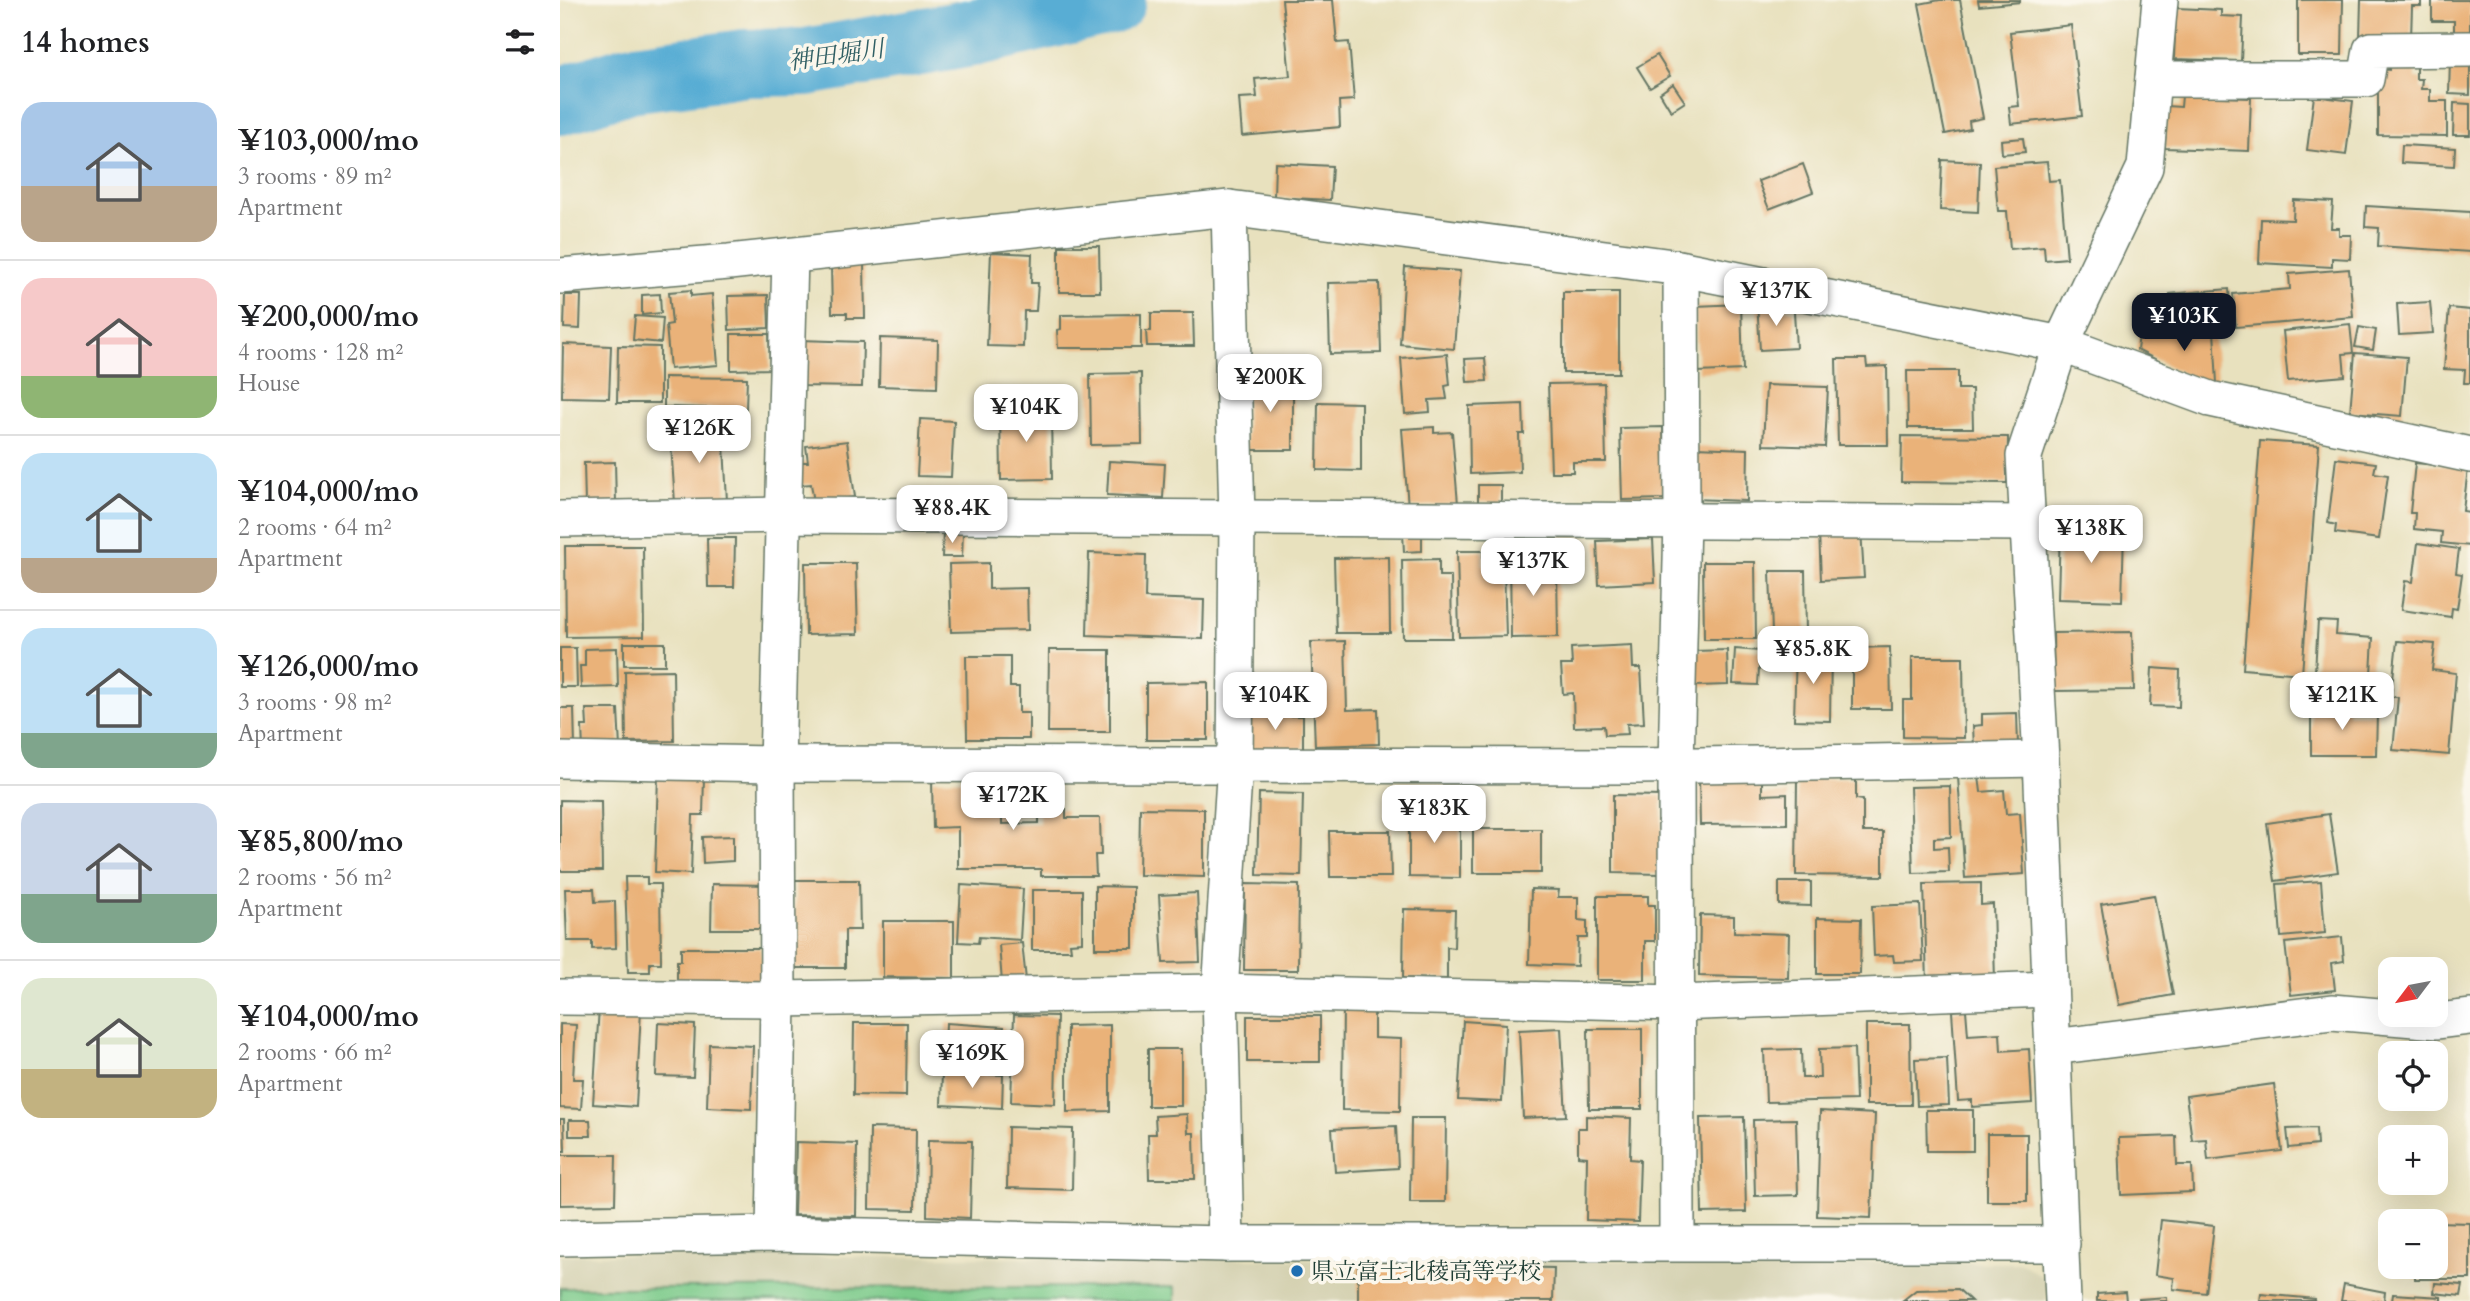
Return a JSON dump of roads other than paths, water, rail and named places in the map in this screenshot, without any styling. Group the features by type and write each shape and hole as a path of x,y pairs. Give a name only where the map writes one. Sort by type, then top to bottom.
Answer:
{"street":[{"path":"2063,1301 2041,759 2024,456 2061,344 2145,167 2160,0"},
{"path":"2152,79 2366,79 2371,50 2470,49"},
{"path":"560,276 790,256 1229,208 1681,269 2061,344 2210,399 2470,455"},
{"path":"1226,1244 1220,992 1235,763 1237,518 1229,208"},
{"path":"774,1234 778,999 777,764 790,256"},
{"path":"1677,1243 1676,764 1682,520 1681,269"},
{"path":"560,519 785,515 2028,523"},
{"path":"560,760 777,764 1676,764 2041,759"},
{"path":"560,997 778,999 1220,992 1677,1003 2050,989"},
{"path":"2053,1047 2332,1012 2438,1021 2470,1017"},
{"path":"560,1238 774,1234 1226,1244 2062,1244"}],"waterway":[{"name":"神田堀川","path":"560,101 629,79 745,63 806,62 977,32 1112,0"}],"place":[{"name":"県立富士北稜高等学校","path":"1297,1271"}]}
